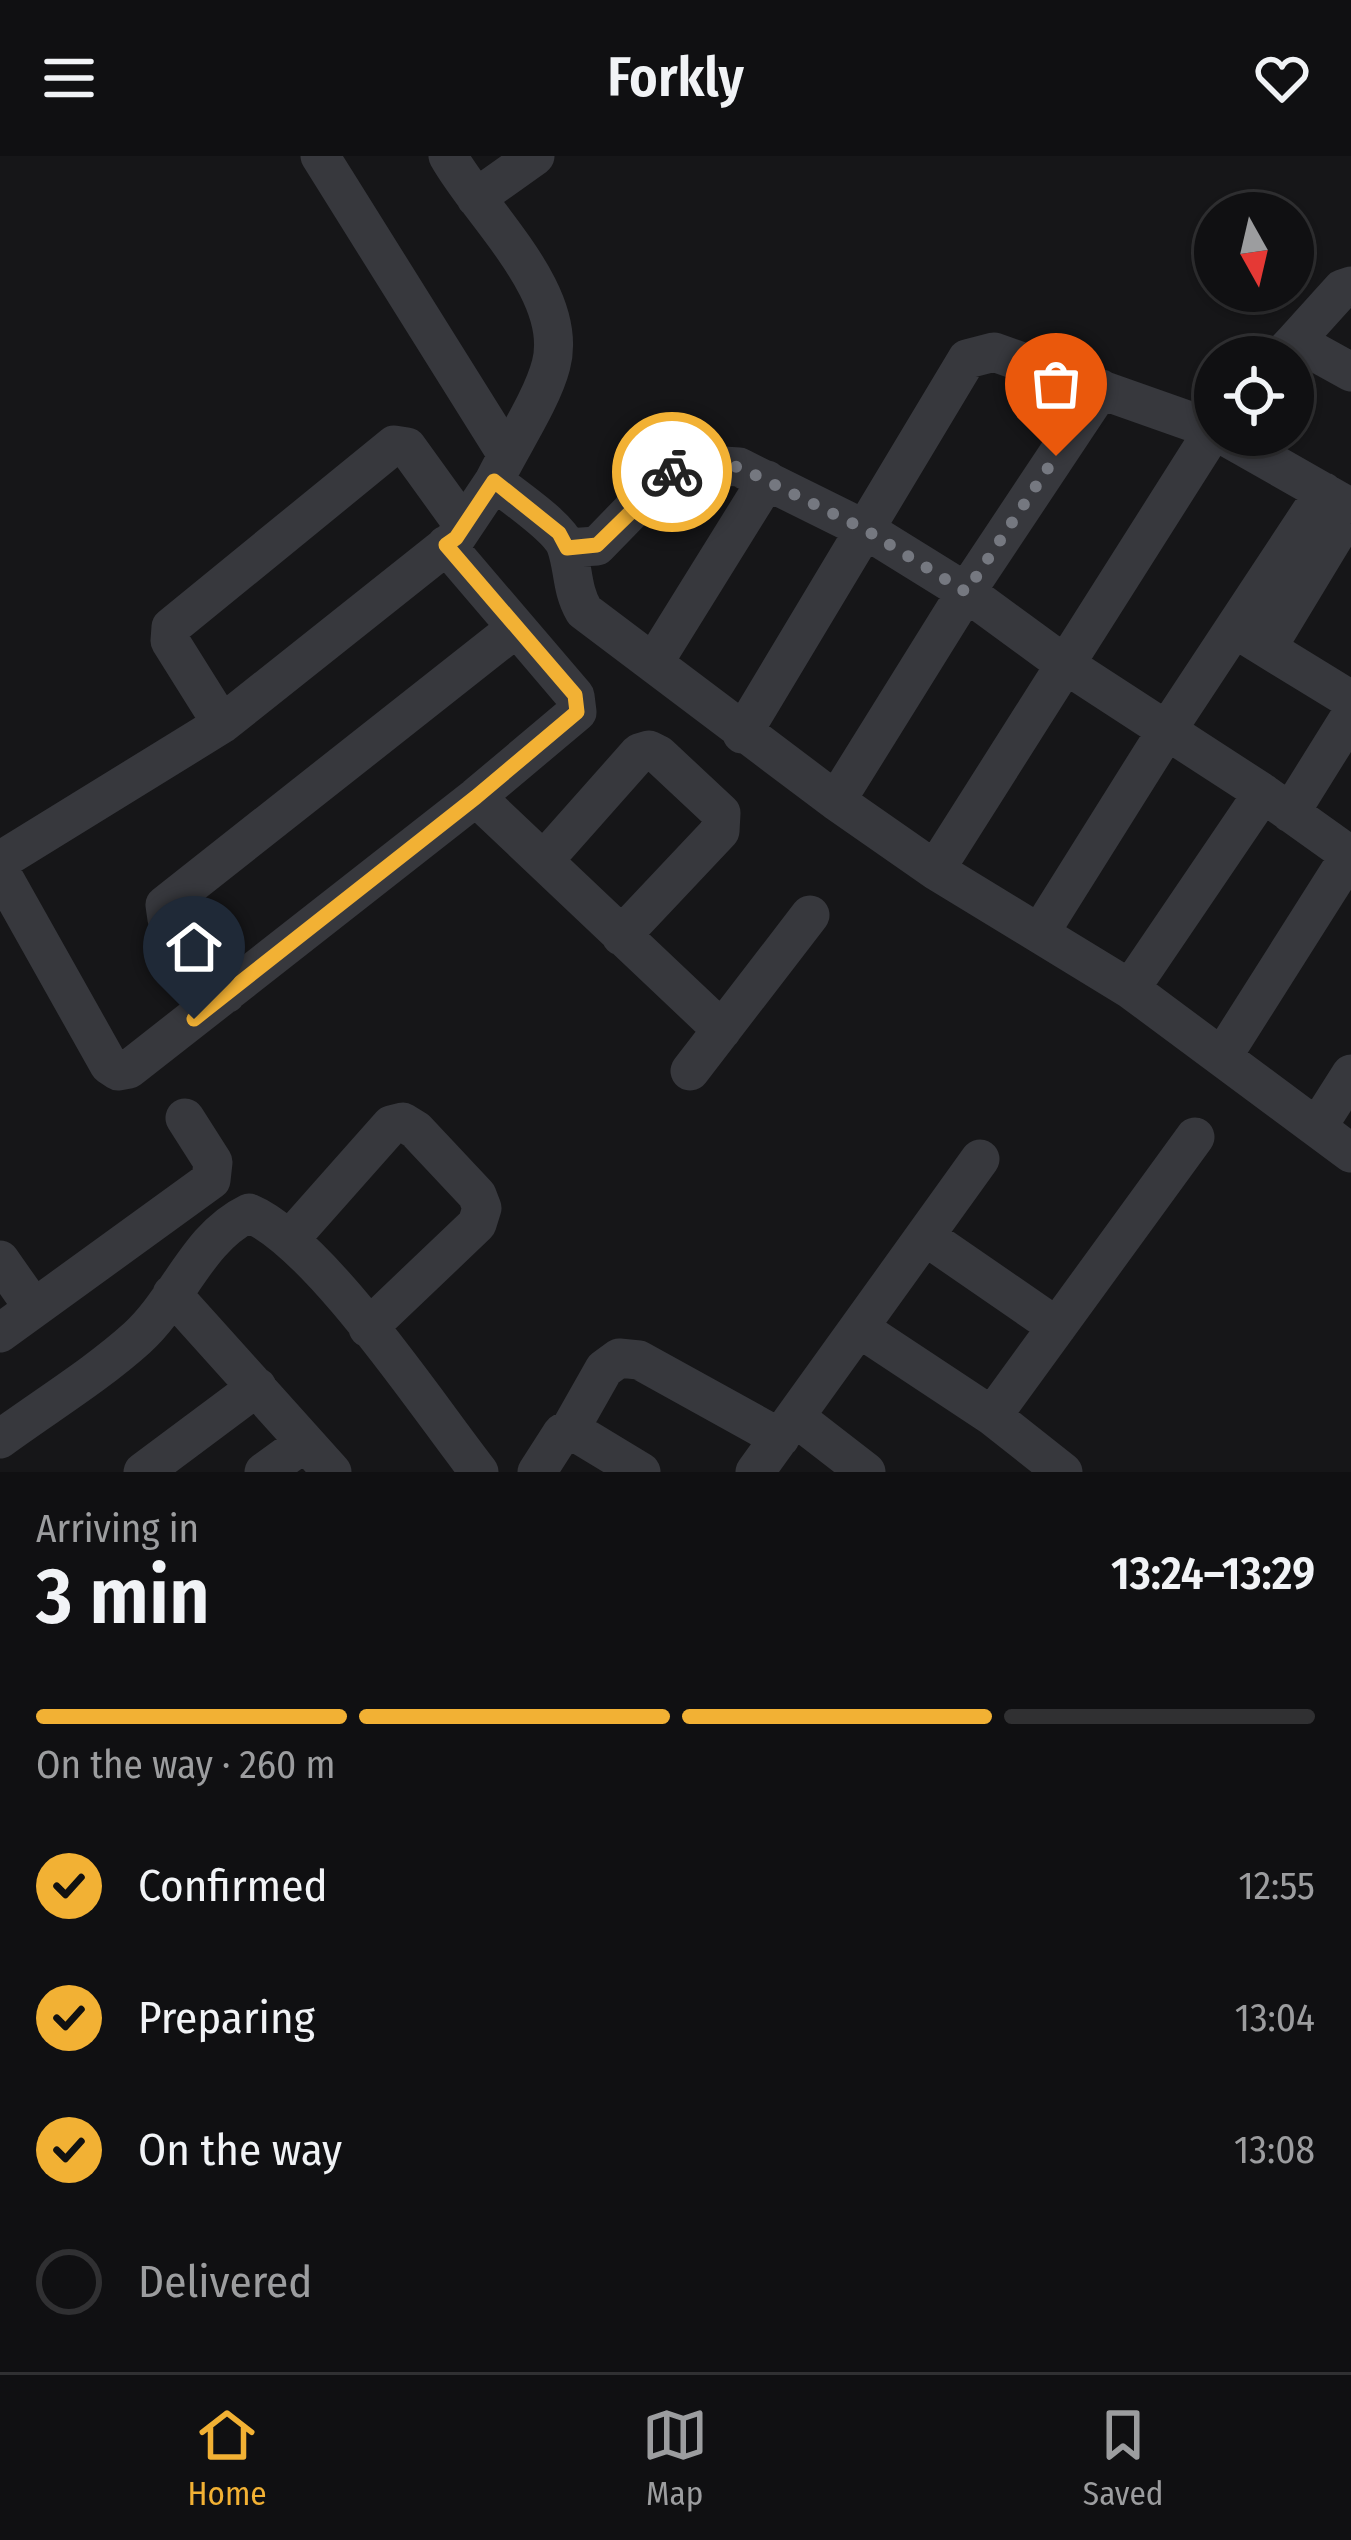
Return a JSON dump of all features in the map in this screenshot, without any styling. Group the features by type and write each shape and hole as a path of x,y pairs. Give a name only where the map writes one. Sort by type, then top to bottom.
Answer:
{"street":[{"path":"320,156 507,483 559,533 567,548 574,593 584,611 836,801 935,870 1130,989 1351,1153"},
{"path":"0,861 222,724 455,536 507,483 550,369 556,341 553,319 536,285 448,156"},
{"path":"476,198 535,156"},
{"path":"1300,336 1342,289 1351,286"},
{"path":"742,734 967,358 994,352 1194,422"},
{"path":"1314,358 1351,372"},
{"path":"836,801 1101,388"},
{"path":"0,871 110,1065 118,1071 129,1069 577,712 575,695 516,628 455,536 407,447 394,445 171,626 170,641 222,724"},
{"path":"935,870 1197,456"},
{"path":"1041,932 1167,730 1251,639 1342,503 1260,456"},
{"path":"567,548 597,545 670,472 707,465 739,467 866,530 966,592 1063,663 1351,855 1222,1058"},
{"path":"653,662 767,480"},
{"path":"226,994 167,919 166,905 516,628"},
{"path":"1251,639 1351,700"},
{"path":"1130,989 1351,716"},
{"path":"545,859 639,753 649,750 721,813 720,831 621,936"},
{"path":"476,797 722,1030"},
{"path":"690,1071 810,915"},
{"path":"1318,1126 1351,1074"},
{"path":"0,1333 211,1180 213,1162 184,1118"},
{"path":"289,1240 391,1125 403,1122 477,1195 482,1208 477,1223 368,1328"},
{"path":"992,1416 1195,1137"},
{"path":"755,1472 980,1159"},
{"path":"0,1439 135,1340 226,1224 249,1213 268,1221 289,1240 368,1328 458,1464"},
{"path":"925,1236 1057,1327"},
{"path":"0,1260 34,1306"},
{"path":"172,1294 332,1472"},
{"path":"859,1328 992,1416 1063,1472"},
{"path":"537,1472 562,1432 570,1429 604,1369 619,1358 640,1360 788,1427 866,1472"},
{"path":"143,1472 257,1387"},
{"path":"570,1429 641,1472"},
{"path":"264,1472 304,1443"}],"way so far":[{"path":"672,472 707,465 739,467 866,530 966,592 1056,456"}],"route":[{"path":"194,1019 577,712 575,695 446,545 456,538 494,481 559,533 567,548 579,550 597,545 672,472"}]}
